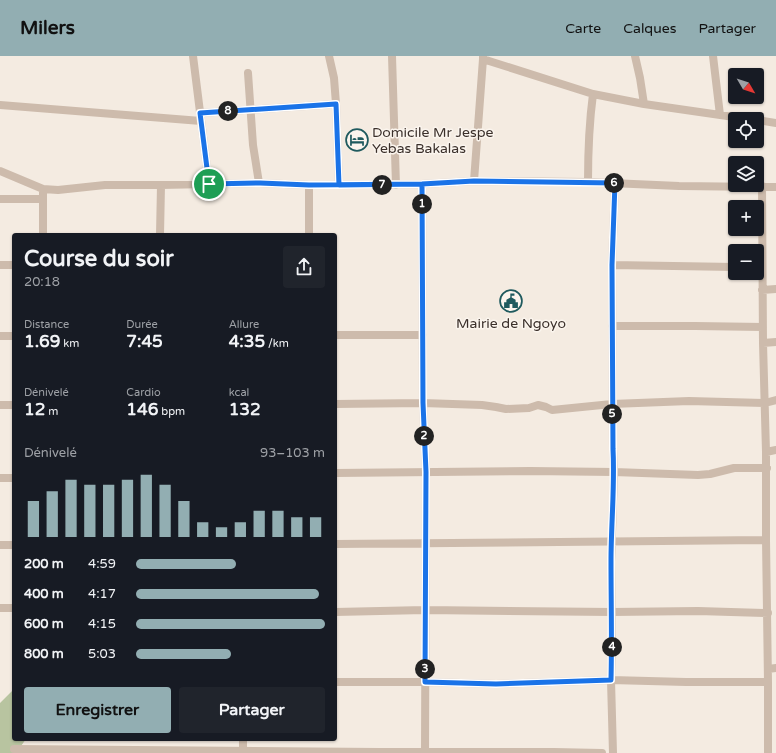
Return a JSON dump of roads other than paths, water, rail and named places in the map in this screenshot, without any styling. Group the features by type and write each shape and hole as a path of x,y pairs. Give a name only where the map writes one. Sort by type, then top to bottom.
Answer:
{"street":[{"path":"193,56 209,184"},
{"path":"329,56 334,78 339,185"},
{"path":"392,56 396,185"},
{"path":"635,56 644,104"},
{"path":"713,56 720,115"},
{"path":"474,181 483,58 593,94 644,104 728,116"},
{"path":"248,73 253,145 260,183"},
{"path":"588,182 589,123 593,94"},
{"path":"0,106 200,117 250,110 336,104"},
{"path":"764,121 776,123"},
{"path":"0,171 43,189 58,190 104,185 260,183 309,185 396,185 474,181 588,182 679,186 728,186"},
{"path":"613,753 611,680 611,542 614,472 612,404 612,265 615,183"},
{"path":"422,184 423,403 426,472 425,752"},
{"path":"160,233 161,185"},
{"path":"309,185 309,233"},
{"path":"764,186 776,186"},
{"path":"43,189 43,233"},
{"path":"760,244 762,192"},
{"path":"0,199 43,199"},
{"path":"0,265 12,265"},
{"path":"612,265 728,267"},
{"path":"761,280 765,383 766,540 772,669 768,682 772,726 768,753"},
{"path":"762,290 776,288"},
{"path":"612,326 763,327"},
{"path":"337,335 423,335"},
{"path":"0,336 12,336"},
{"path":"763,343 776,342"},
{"path":"337,404 423,403 482,405 506,409 529,408 538,405 552,410 612,404 689,401 765,403 776,400"},
{"path":"0,406 12,405"},
{"path":"766,452 776,450"},
{"path":"337,473 530,471 698,475 710,474 734,468 766,468"},
{"path":"0,478 12,478"},
{"path":"767,510 776,508"},
{"path":"337,544 766,540"},
{"path":"0,545 12,545"},
{"path":"767,561 776,560"},
{"path":"0,608 12,608"},
{"path":"337,612 425,610 612,612 770,610"},
{"path":"337,682 496,684 611,680 768,682"},
{"path":"243,741 243,752"},
{"path":"14,749 243,752 602,753"}],"place":[{"name":"Domicile Mr Jespe Yebas Bakalas","path":"357,140"},
{"name":"Mairie de Ngoyo","path":"511,301"}]}
